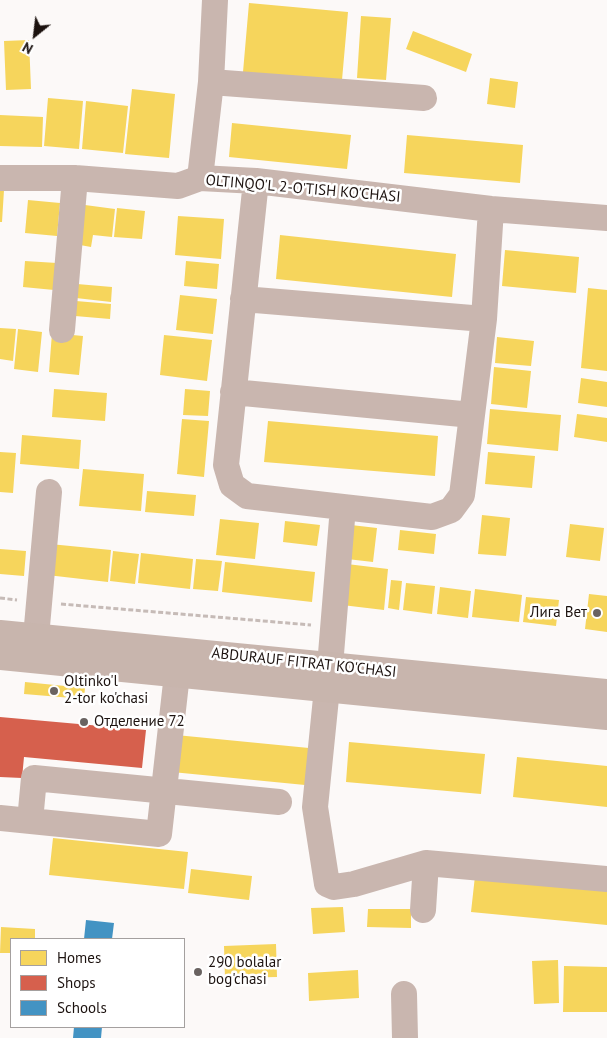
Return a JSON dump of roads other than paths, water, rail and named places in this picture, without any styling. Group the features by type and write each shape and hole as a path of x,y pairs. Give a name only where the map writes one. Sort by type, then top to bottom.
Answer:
{"main road":[{"name":"ABDURAUF FITRAT KO'CHASI","path":"0,634 36,637 607,716"},
{"name":"ABDURAUF FITRAT KO'CHASI","path":"0,656 177,674 328,677 607,693"}],"street":[{"path":"200,178 211,82 215,0"},
{"path":"211,82 424,98"},
{"name":"OLTINQO'L 2-O'TISH KO'CHASI","path":"0,178 75,178 178,186 200,178 256,181 491,208 607,218"},
{"path":"62,330 75,178"},
{"path":"256,181 226,465 232,484 246,496 432,517 451,510 462,495 484,319 491,208"},
{"path":"243,299 484,319"},
{"path":"233,392 472,414"},
{"path":"36,637 49,492"},
{"path":"343,507 334,627 315,807 327,884 334,887 354,884 426,864 607,879"},
{"path":"0,818 159,834 177,674"},
{"path":"30,821 34,778 279,802"},
{"path":"423,910 426,864"},
{"path":"404,994 405,1038"}],"place":[{"name":"Лига Вет","path":"597,613"},
{"name":"Oltinko'l 2-tor ko'chasi","path":"54,691"},
{"name":"Отделение 72","path":"84,722"},
{"name":"290 bolalar bog'chasi","path":"198,972"}]}
